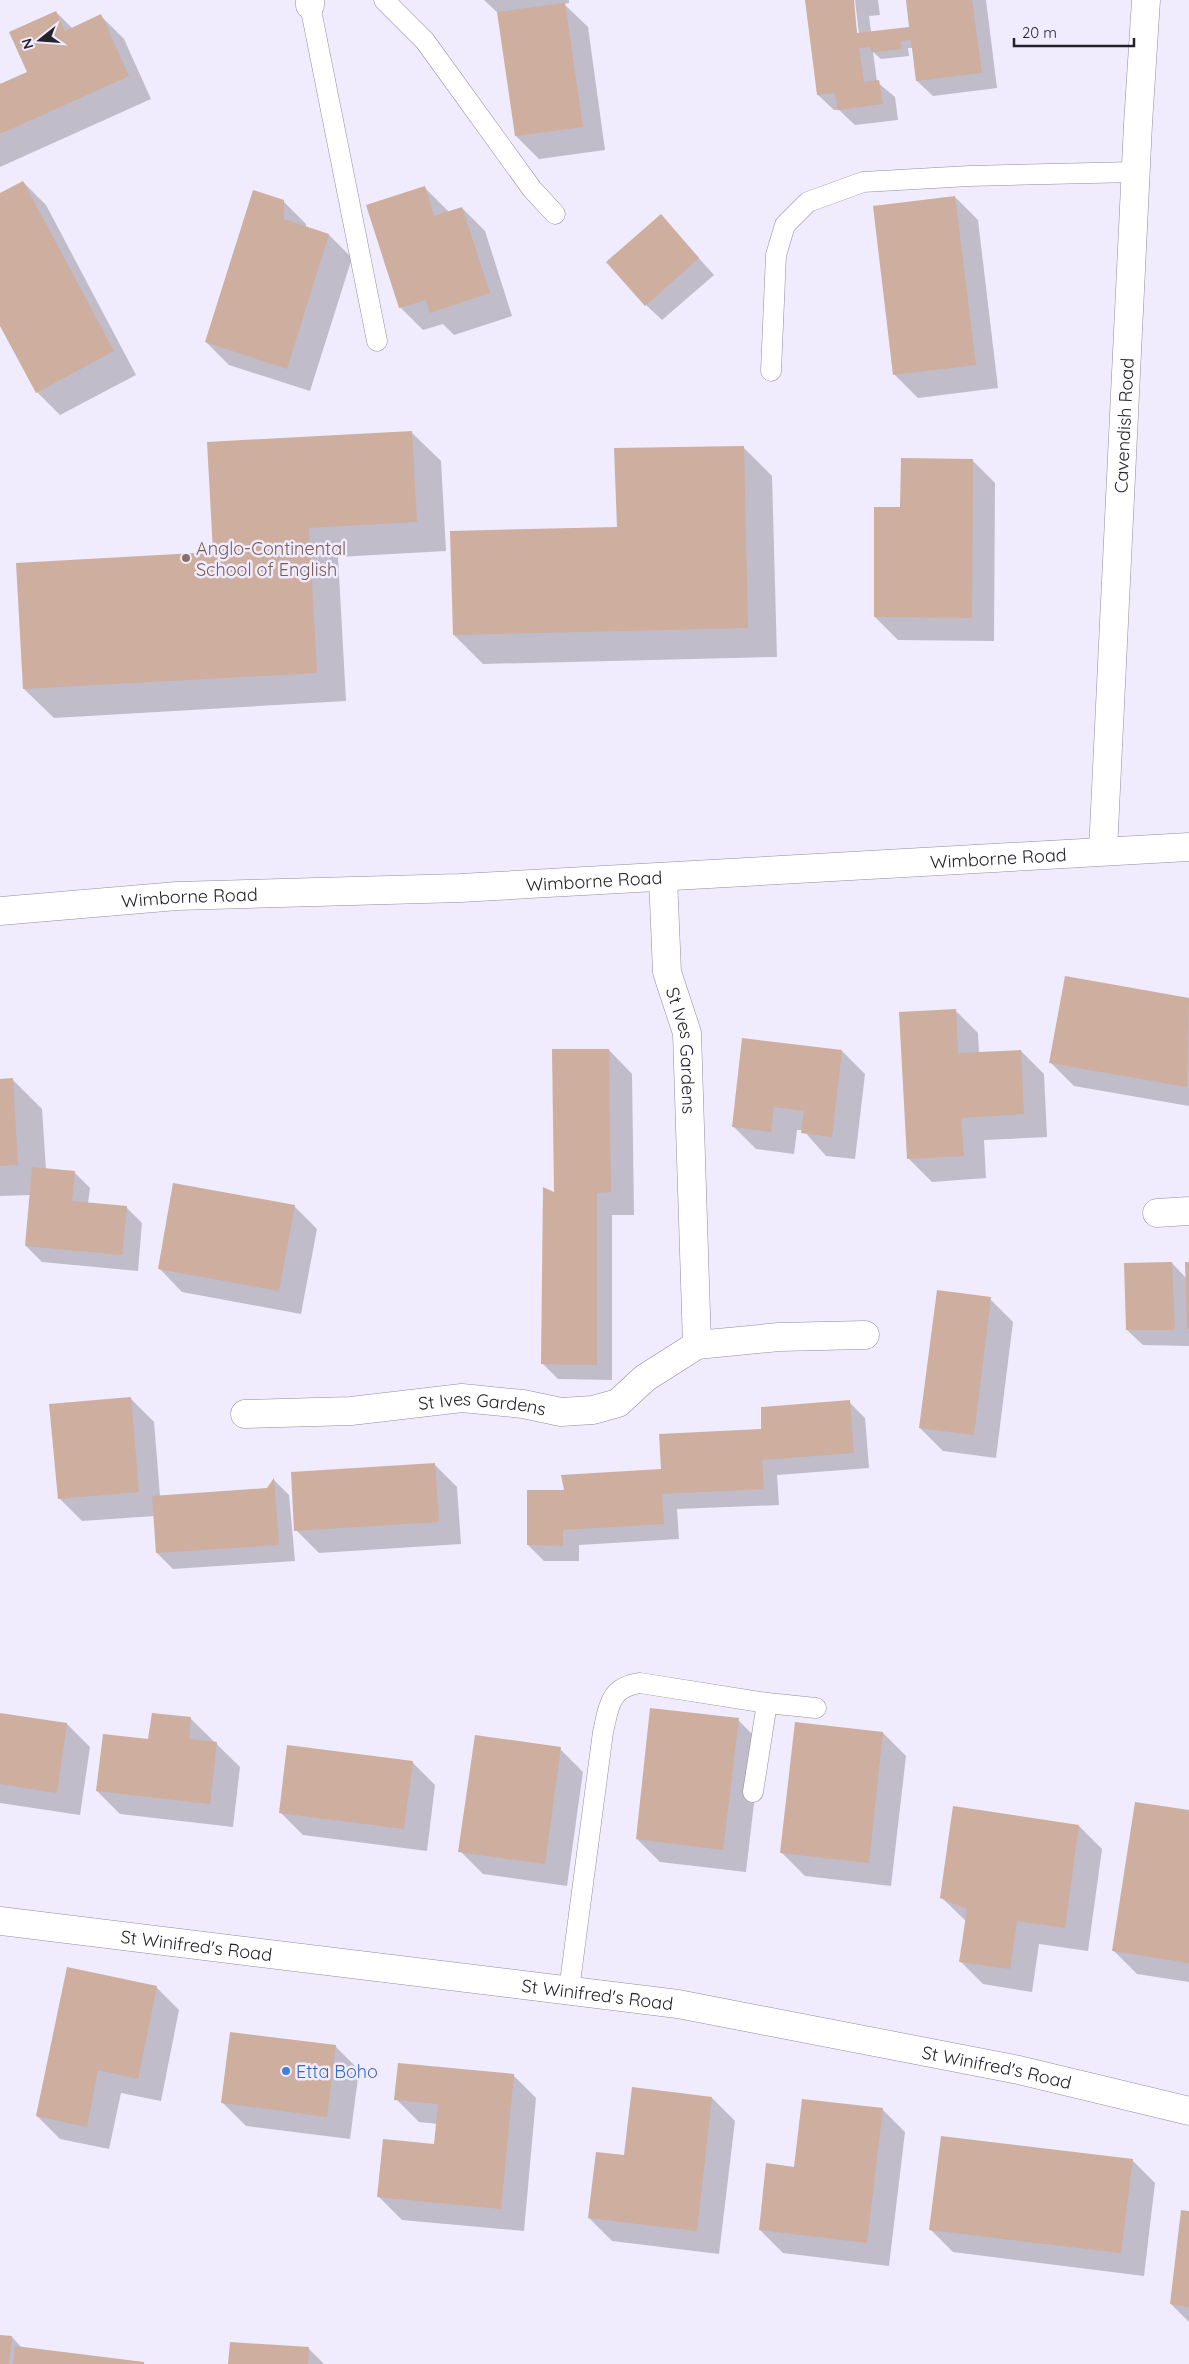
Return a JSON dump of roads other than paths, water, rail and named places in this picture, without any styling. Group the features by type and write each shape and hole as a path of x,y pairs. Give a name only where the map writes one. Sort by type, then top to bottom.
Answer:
{"street":[{"name":"Cavendish Road","path":"1103,851 1135,172 1146,0"},
{"name":"Wimborne Road","path":"0,911 177,896 460,888 1189,847"},
{"name":"St Ives Gardens","path":"663,877 668,972 687,1033 697,1345"},
{"path":"1157,1213 1189,1211"},
{"name":"St Ives Gardens","path":"245,1414 352,1411 462,1398 523,1404 561,1412 593,1410 618,1403 645,1378 697,1345 778,1337 865,1335"},
{"name":"St Winifred's Road","path":"0,1921 678,2004 1019,2070 1189,2111"}],"lane":[{"path":"384,0 425,41 532,190 555,214"},
{"path":"310,2 377,340"},
{"path":"771,371 776,255 785,225 808,202 863,182 969,176 1135,172"},
{"path":"569,1990 603,1732 615,1693 625,1685 640,1683 768,1703 816,1708"},
{"path":"753,1792 768,1703"}],"place":[{"name":"Anglo-Continental School of English","path":"186,558"},
{"name":"Etta Boho","path":"286,2071"}]}
